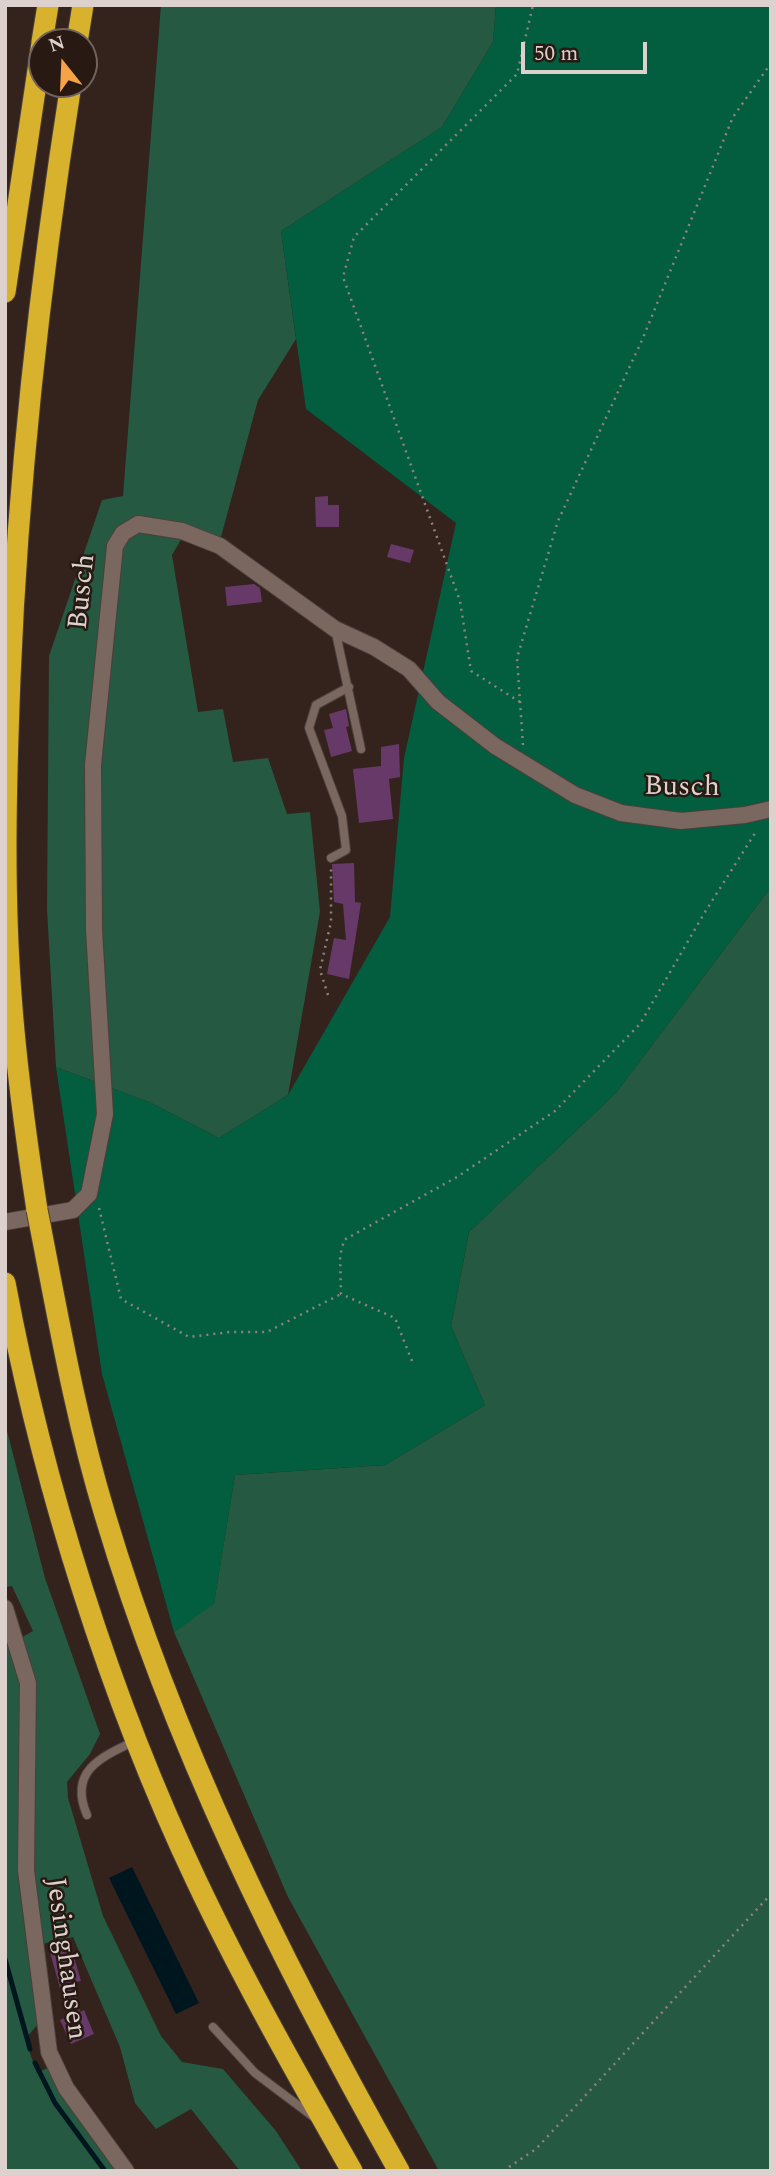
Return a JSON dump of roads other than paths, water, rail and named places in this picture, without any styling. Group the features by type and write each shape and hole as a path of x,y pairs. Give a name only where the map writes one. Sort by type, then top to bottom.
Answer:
{"highway":[{"path":"44,28 48,5"},
{"path":"79,28 83,5"},
{"path":"5,292 34,98"},
{"path":"69,98 42,279 28,406 14,575 5,777 10,993 18,1080 38,1217 69,1377 104,1514 188,1752 233,1855 280,1950 399,2171"},
{"path":"5,1283 30,1403 67,1535 110,1669 196,1881 352,2171"}],"street":[{"name":"Busch","path":"5,1222 73,1210 89,1194 105,1114 94,930 93,765 115,546 123,533 138,524 183,531 220,546 335,629 374,647 409,669 438,702 525,765 575,795 621,813 681,821 745,816 771,809"},
{"name":"Jesinghausen","path":"5,1608 28,1683 26,1870 49,2052 66,2088 127,2171"}],"lane":[{"path":"335,629 361,749"},
{"path":"331,858 346,850 342,816 309,728 316,705 349,687"},
{"path":"87,1815 80,1793 81,1783 91,1767 138,1740"},
{"path":"214,2027 264,2081 327,2127"}],"water":[{"path":"132,1867 199,2003 176,2014 109,1878"}],"waterway":[{"path":"5,1959 30,2049"},
{"path":"35,2063 55,2103 105,2171"}]}
